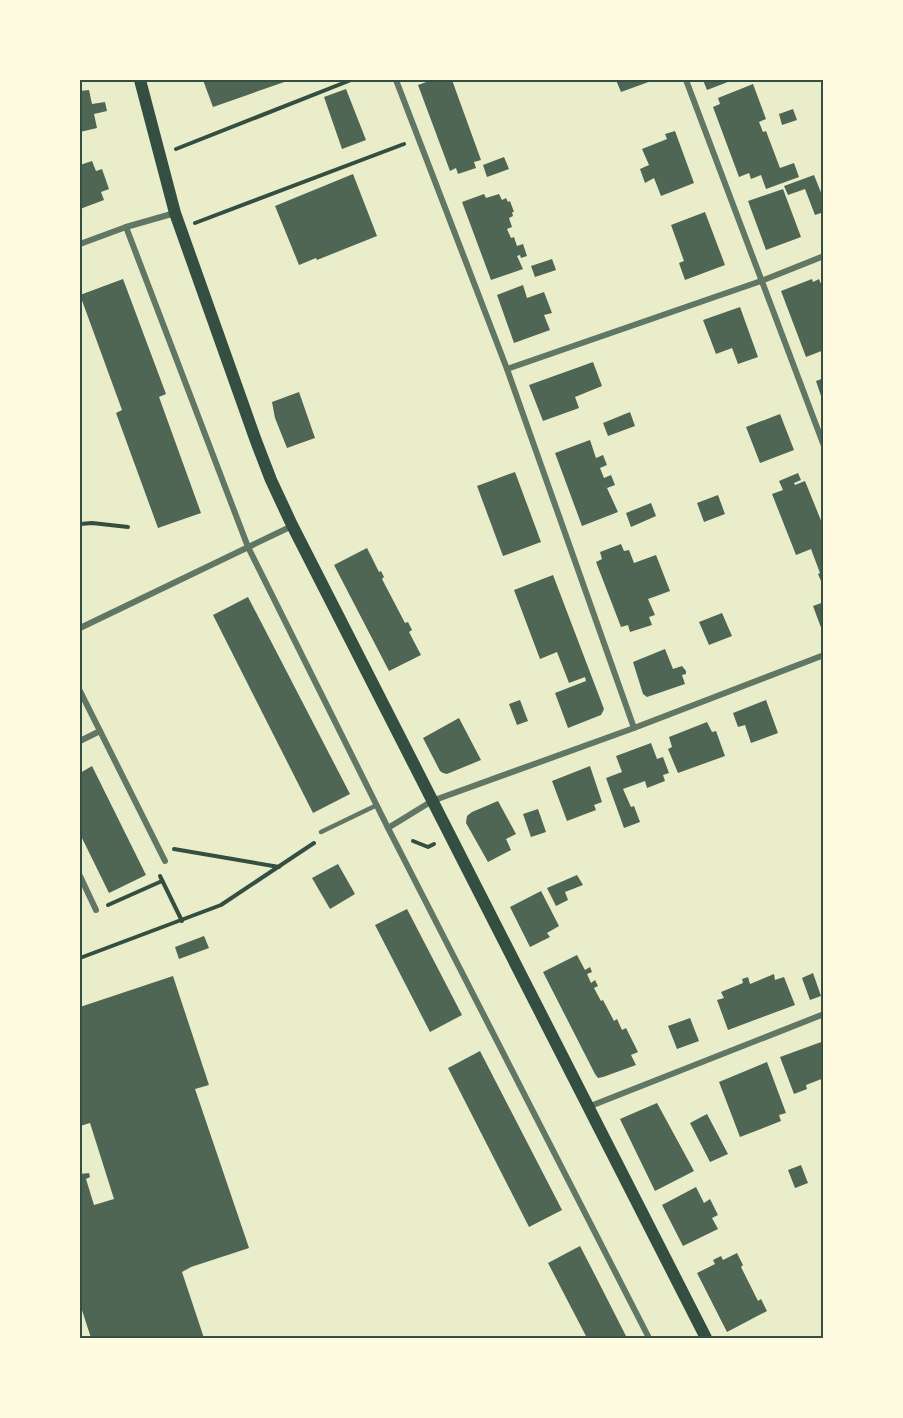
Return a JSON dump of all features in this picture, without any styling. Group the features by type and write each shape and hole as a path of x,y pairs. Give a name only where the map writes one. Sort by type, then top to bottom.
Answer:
{"main road":[{"path":"140,80 175,213 271,480 706,1338"}],"street":[{"path":"396,80 507,369 634,728"},
{"path":"686,80 824,446"},
{"path":"80,244 126,227 175,213"},
{"path":"126,227 248,547 376,805 649,1338"},
{"path":"507,369 761,281 824,256"},
{"path":"80,628 292,525"},
{"path":"388,828 432,801 634,728 824,655"},
{"path":"80,691 165,861"},
{"path":"80,741 100,731"},
{"path":"80,876 96,910"},
{"path":"588,1107 824,1014"}],"lane":[{"path":"321,832 376,805"}],"path":[{"path":"159,155 351,80"},
{"path":"181,228 419,138"},
{"path":"80,524 128,527"},
{"path":"80,958 221,905 321,838 321,832"},
{"path":"159,849 166,848 279,867"},
{"path":"96,910 162,881"}],"building":[{"path":"203,80 290,80 213,107"},
{"path":"432,80 452,80 481,160 474,162 476,168 458,174 456,168 450,171 418,85"},
{"path":"616,80 654,80 621,92"},
{"path":"703,80 733,80 707,90"},
{"path":"753,84 766,119 759,122 763,132 766,131 780,168 794,163 799,177 766,189 761,175 751,179 749,173 739,177 713,107 720,104 718,98"},
{"path":"346,89 366,140 342,149 324,97"},
{"path":"89,90 92,104 105,102 107,111 94,114 97,128 80,132 80,91"},
{"path":"793,109 797,120 782,125 779,114"},
{"path":"675,131 694,183 661,196 654,178 645,183 640,169 649,165 642,149 667,139 665,134"},
{"path":"504,157 509,169 487,177 483,165"},
{"path":"92,161 96,171 102,169 109,189 101,192 104,200 80,209 80,165"},
{"path":"353,174 377,236 299,265 275,206"},
{"path":"814,175 824,200 824,212 815,215 805,189 788,195 784,186"},
{"path":"783,189 801,237 766,250 748,201"},
{"path":"484,194 486,198 499,194 502,200 506,198 508,202 510,201 514,212 509,218 512,227 507,229 511,238 514,237 517,246 523,244 527,256 521,258 520,255 517,256 523,269 491,280 462,202"},
{"path":"705,212 725,265 685,280 679,263 684,261 671,225"},
{"path":"552,259 556,270 535,277 531,266"},
{"path":"123,279 166,394 159,397 201,513 158,528 116,413 122,410 80,295"},
{"path":"812,279 813,282 819,279 824,291 824,350 806,357 781,291"},
{"path":"523,285 527,298 544,292 552,313 544,315 550,330 514,343 497,295"},
{"path":"740,307 758,357 738,364 732,348 716,354 703,320"},
{"path":"593,362 602,386 575,397 579,408 543,421 529,385"},
{"path":"824,378 824,402 823,402 816,381"},
{"path":"299,392 315,438 287,448 275,418 272,402"},
{"path":"630,412 635,426 608,436 603,423"},
{"path":"780,414 794,450 760,463 746,427"},
{"path":"590,440 596,458 603,455 607,465 600,468 604,478 611,475 615,485 607,488 618,512 582,526 555,453"},
{"path":"515,472 541,542 503,556 477,486"},
{"path":"798,473 801,480 794,483 795,485 805,481 824,528 824,588 811,549 796,555 772,494 783,490 779,481"},
{"path":"718,495 725,514 704,522 697,503"},
{"path":"651,503 656,516 631,527 626,513"},
{"path":"621,544 624,551 629,550 634,563 656,555 670,591 648,599 655,615 649,617 652,625 630,632 628,625 621,627 596,562 602,559 600,552"},
{"path":"367,548 379,572 381,571 384,577 382,579 405,623 408,622 412,630 409,632 421,655 389,671 334,565"},
{"path":"553,575 604,709 601,715 568,728 555,693 586,681 585,677 569,683 557,652 540,659 514,590"},
{"path":"248,597 350,794 313,813 213,615"},
{"path":"824,602 824,633 823,633 813,606"},
{"path":"722,613 732,636 709,645 699,622"},
{"path":"665,649 673,669 682,666 686,671 686,674 682,675 685,684 647,697 643,694 633,662"},
{"path":"520,700 528,721 517,725 509,704"},
{"path":"766,700 778,733 751,743 745,725 738,727 733,713"},
{"path":"459,718 481,760 447,774 443,773 423,738"},
{"path":"707,722 712,732 716,731 725,756 678,773 668,749 672,747 669,737"},
{"path":"651,743 657,759 663,757 669,773 663,775 665,781 647,788 645,781 623,789 631,807 634,806 640,822 624,828 606,778 622,772 616,756"},
{"path":"92,766 146,875 109,893 80,834 80,773"},
{"path":"590,766 602,802 594,805 596,810 567,821 552,781"},
{"path":"498,801 516,834 506,839 511,850 488,862 466,823 467,816"},
{"path":"538,809 546,832 531,837 523,814"},
{"path":"338,864 355,894 330,909 312,878"},
{"path":"577,875 583,885 565,892 568,900 556,906 547,888"},
{"path":"541,891 559,926 547,933 550,937 530,947 510,907"},
{"path":"407,909 462,1015 430,1032 375,925"},
{"path":"204,936 209,948 179,959 175,947"},
{"path":"577,955 585,970 590,967 592,972 587,974 591,983 595,980 598,986 594,988 614,1021 617,1019 622,1030 626,1028 638,1052 631,1055 636,1065 603,1077 598,1078 595,1074 543,972"},
{"path":"813,973 821,996 810,1000 802,978"},
{"path":"774,974 775,980 784,977 795,1005 728,1030 717,1000 724,998 721,992 743,983 742,979 748,977 750,984"},
{"path":"173,976 209,1085 195,1089 249,1248 182,1272 204,1338 91,1338 80,1304 80,1174 89,1173 90,1177 86,1179 94,1205 114,1199 90,1123 80,1126 80,1007"},
{"path":"690,1018 699,1041 677,1049 668,1026"},
{"path":"824,1041 824,1078 806,1085 807,1089 794,1094 780,1057"},
{"path":"480,1051 562,1210 529,1227 448,1068"},
{"path":"767,1062 786,1113 779,1115 781,1121 740,1137 719,1082"},
{"path":"657,1103 694,1171 655,1191 620,1119"},
{"path":"707,1114 728,1154 710,1162 690,1123"},
{"path":"801,1165 808,1183 795,1188 788,1170"},
{"path":"696,1187 704,1203 710,1199 718,1215 712,1218 718,1229 683,1246 662,1205"},
{"path":"580,1246 627,1338 587,1338 548,1263"},
{"path":"737,1253 743,1265 741,1267 758,1301 761,1299 767,1311 727,1332 697,1273 715,1264 713,1260 721,1256 723,1260"}]}
